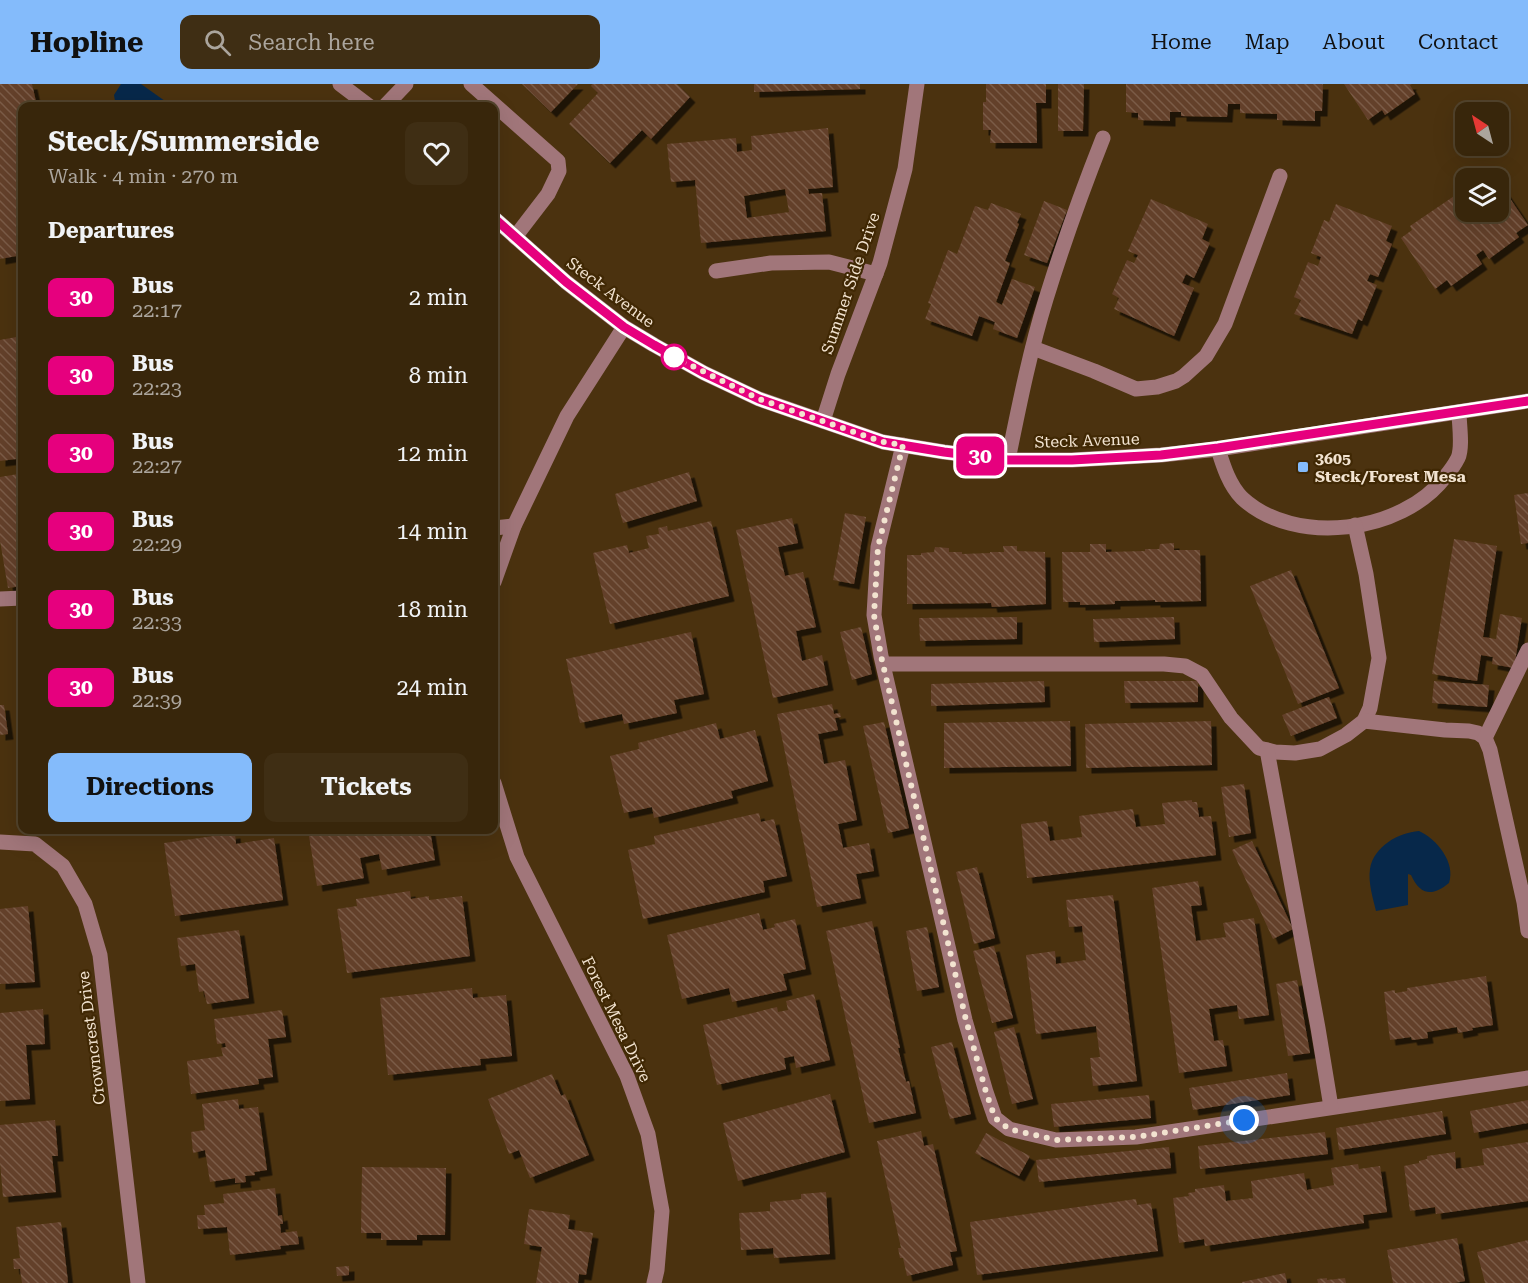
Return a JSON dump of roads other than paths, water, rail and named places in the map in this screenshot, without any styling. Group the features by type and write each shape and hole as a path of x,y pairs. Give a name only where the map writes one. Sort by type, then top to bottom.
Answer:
{"street":[{"path":"340,84 364,102"},
{"path":"389,102 406,84"},
{"path":"471,84 491,102"},
{"name":"Summer Side Drive","path":"823,421 838,374 876,274 905,169 917,84"},
{"path":"498,108 558,161 559,171 548,194 515,237"},
{"path":"1008,460 1046,299 1078,202 1103,138"},
{"path":"1033,348 1136,389 1157,387 1184,376 1206,356 1225,324 1280,176"},
{"name":"Steck Avenue","path":"498,222 561,278 624,327 675,357 759,399 883,442 1008,460 1072,460 1161,455 1528,401"},
{"path":"716,270 771,262 829,262 876,274"},
{"path":"498,571 514,526 567,416 624,327"},
{"path":"1218,448 1227,476 1241,497 1272,518 1314,527 1348,527 1383,519 1420,502 1438,486 1459,456 1459,412"},
{"path":"903,445 878,547 874,615 966,1020 995,1118 1009,1129 1056,1140 1136,1137 1528,1078"},
{"path":"884,664 1164,664 1185,666 1202,675 1231,718 1259,748 1295,753 1320,749 1346,735 1364,721 1370,708 1378,658 1366,574 1355,525"},
{"path":"498,528 514,526"},
{"path":"0,599 18,598"},
{"path":"1485,738 1528,650"},
{"path":"1364,721 1469,731 1485,738 1490,750 1524,902 1528,931"},
{"path":"1267,750 1331,1107"},
{"name":"Forest Mesa Drive","path":"498,796 517,857 627,1076 648,1134 662,1211 654,1283"},
{"name":"Crowncrest Drive","path":"0,842 34,844 63,866 85,904 99,956 138,1283"}],"water":[{"path":"121,84 141,84 166,102 116,102 114,95"},
{"path":"1419,831 1443,852 1450,868 1449,883 1437,890 1427,892 1418,887 1408,874 1408,905 1376,911 1370,880 1372,861 1388,842"}],"place":[{"name":"3605 Steck/Forest Mesa","path":"1303,467"}]}
